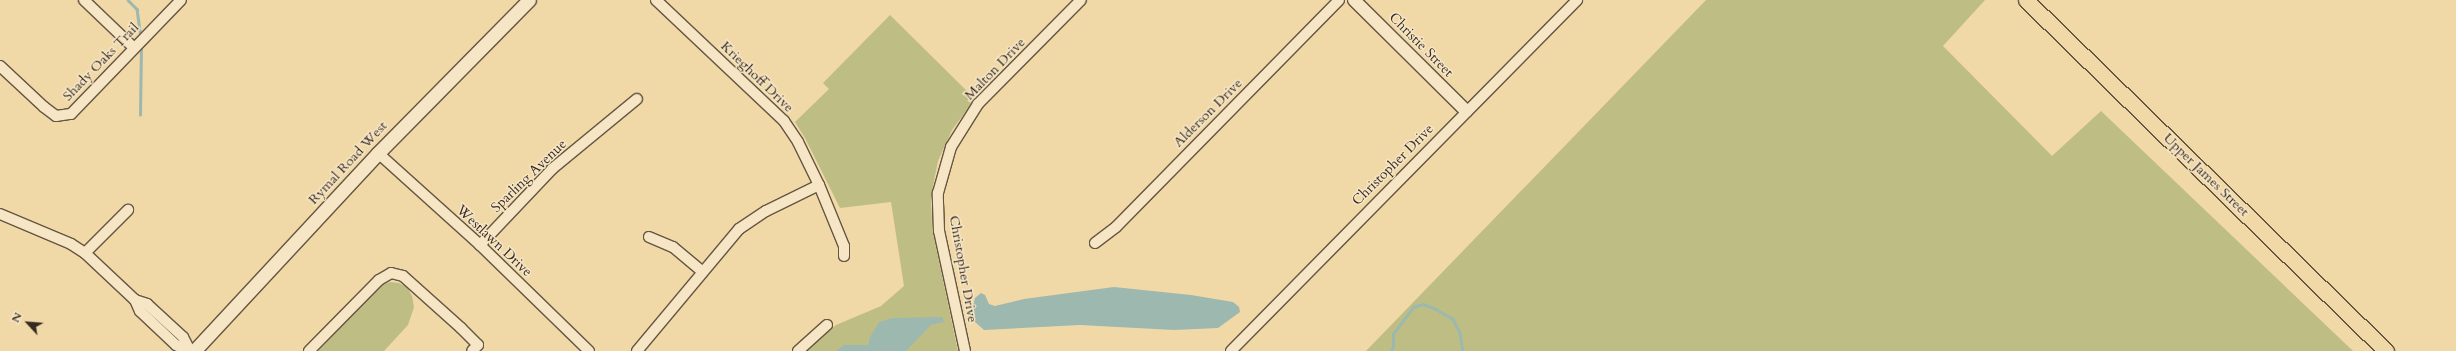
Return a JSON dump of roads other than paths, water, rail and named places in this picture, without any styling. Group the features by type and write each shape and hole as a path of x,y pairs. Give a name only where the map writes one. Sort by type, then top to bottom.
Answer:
{"main road":[{"name":"Rymal Road West","path":"194,351 378,153 529,0"},
{"name":"Upper James Street","path":"2026,0 2386,351"}],"street":[{"path":"84,0 134,48"},
{"name":"Shady Oaks Trail","path":"0,66 44,107 56,116 71,114 181,0"},
{"name":"Krieghoff Drive","path":"656,0 784,121 798,142 819,185 844,246 844,256"},
{"name":"Malton Drive","path":"944,168 951,147 978,104 1081,0"},
{"name":"Alderson Drive","path":"1095,243 1116,227 1339,0"},
{"name":"Christie Street","path":"1354,0 1466,111"},
{"name":"Christopher Drive","path":"1231,351 1577,0"},
{"name":"Sparling Avenue","path":"480,245 552,169 637,99"},
{"name":"Westlawn Drive","path":"378,153 480,245 589,351"},
{"name":"Christopher Drive","path":"944,168 938,193 939,231 965,351"},
{"path":"637,351 702,271 739,229 766,211 819,185"},
{"path":"85,253 128,210"},
{"path":"0,214 71,244 85,253 135,300 146,304 183,337 190,351"},
{"path":"649,237 673,247 702,271"},
{"path":"310,351 379,280 391,273 404,276 475,348"},
{"path":"135,300 140,312 176,345 187,351"},
{"path":"798,351 827,325"}],"water":[{"path":"1114,287 1191,295 1233,302 1239,307 1240,312 1218,328 1174,330 1080,325 984,330 975,322 973,306 975,298 981,293 985,295 989,304 995,306 1024,299"},
{"path":"942,317 944,322 931,325 906,351 836,351 844,345 869,345 869,339 879,322 893,318"}],"waterway":[{"path":"128,0 137,9 141,36"},
{"path":"140,115 141,45"},
{"path":"1391,351 1393,346 1393,334 1413,307 1423,304 1436,309 1453,319 1460,333 1463,351"}]}
